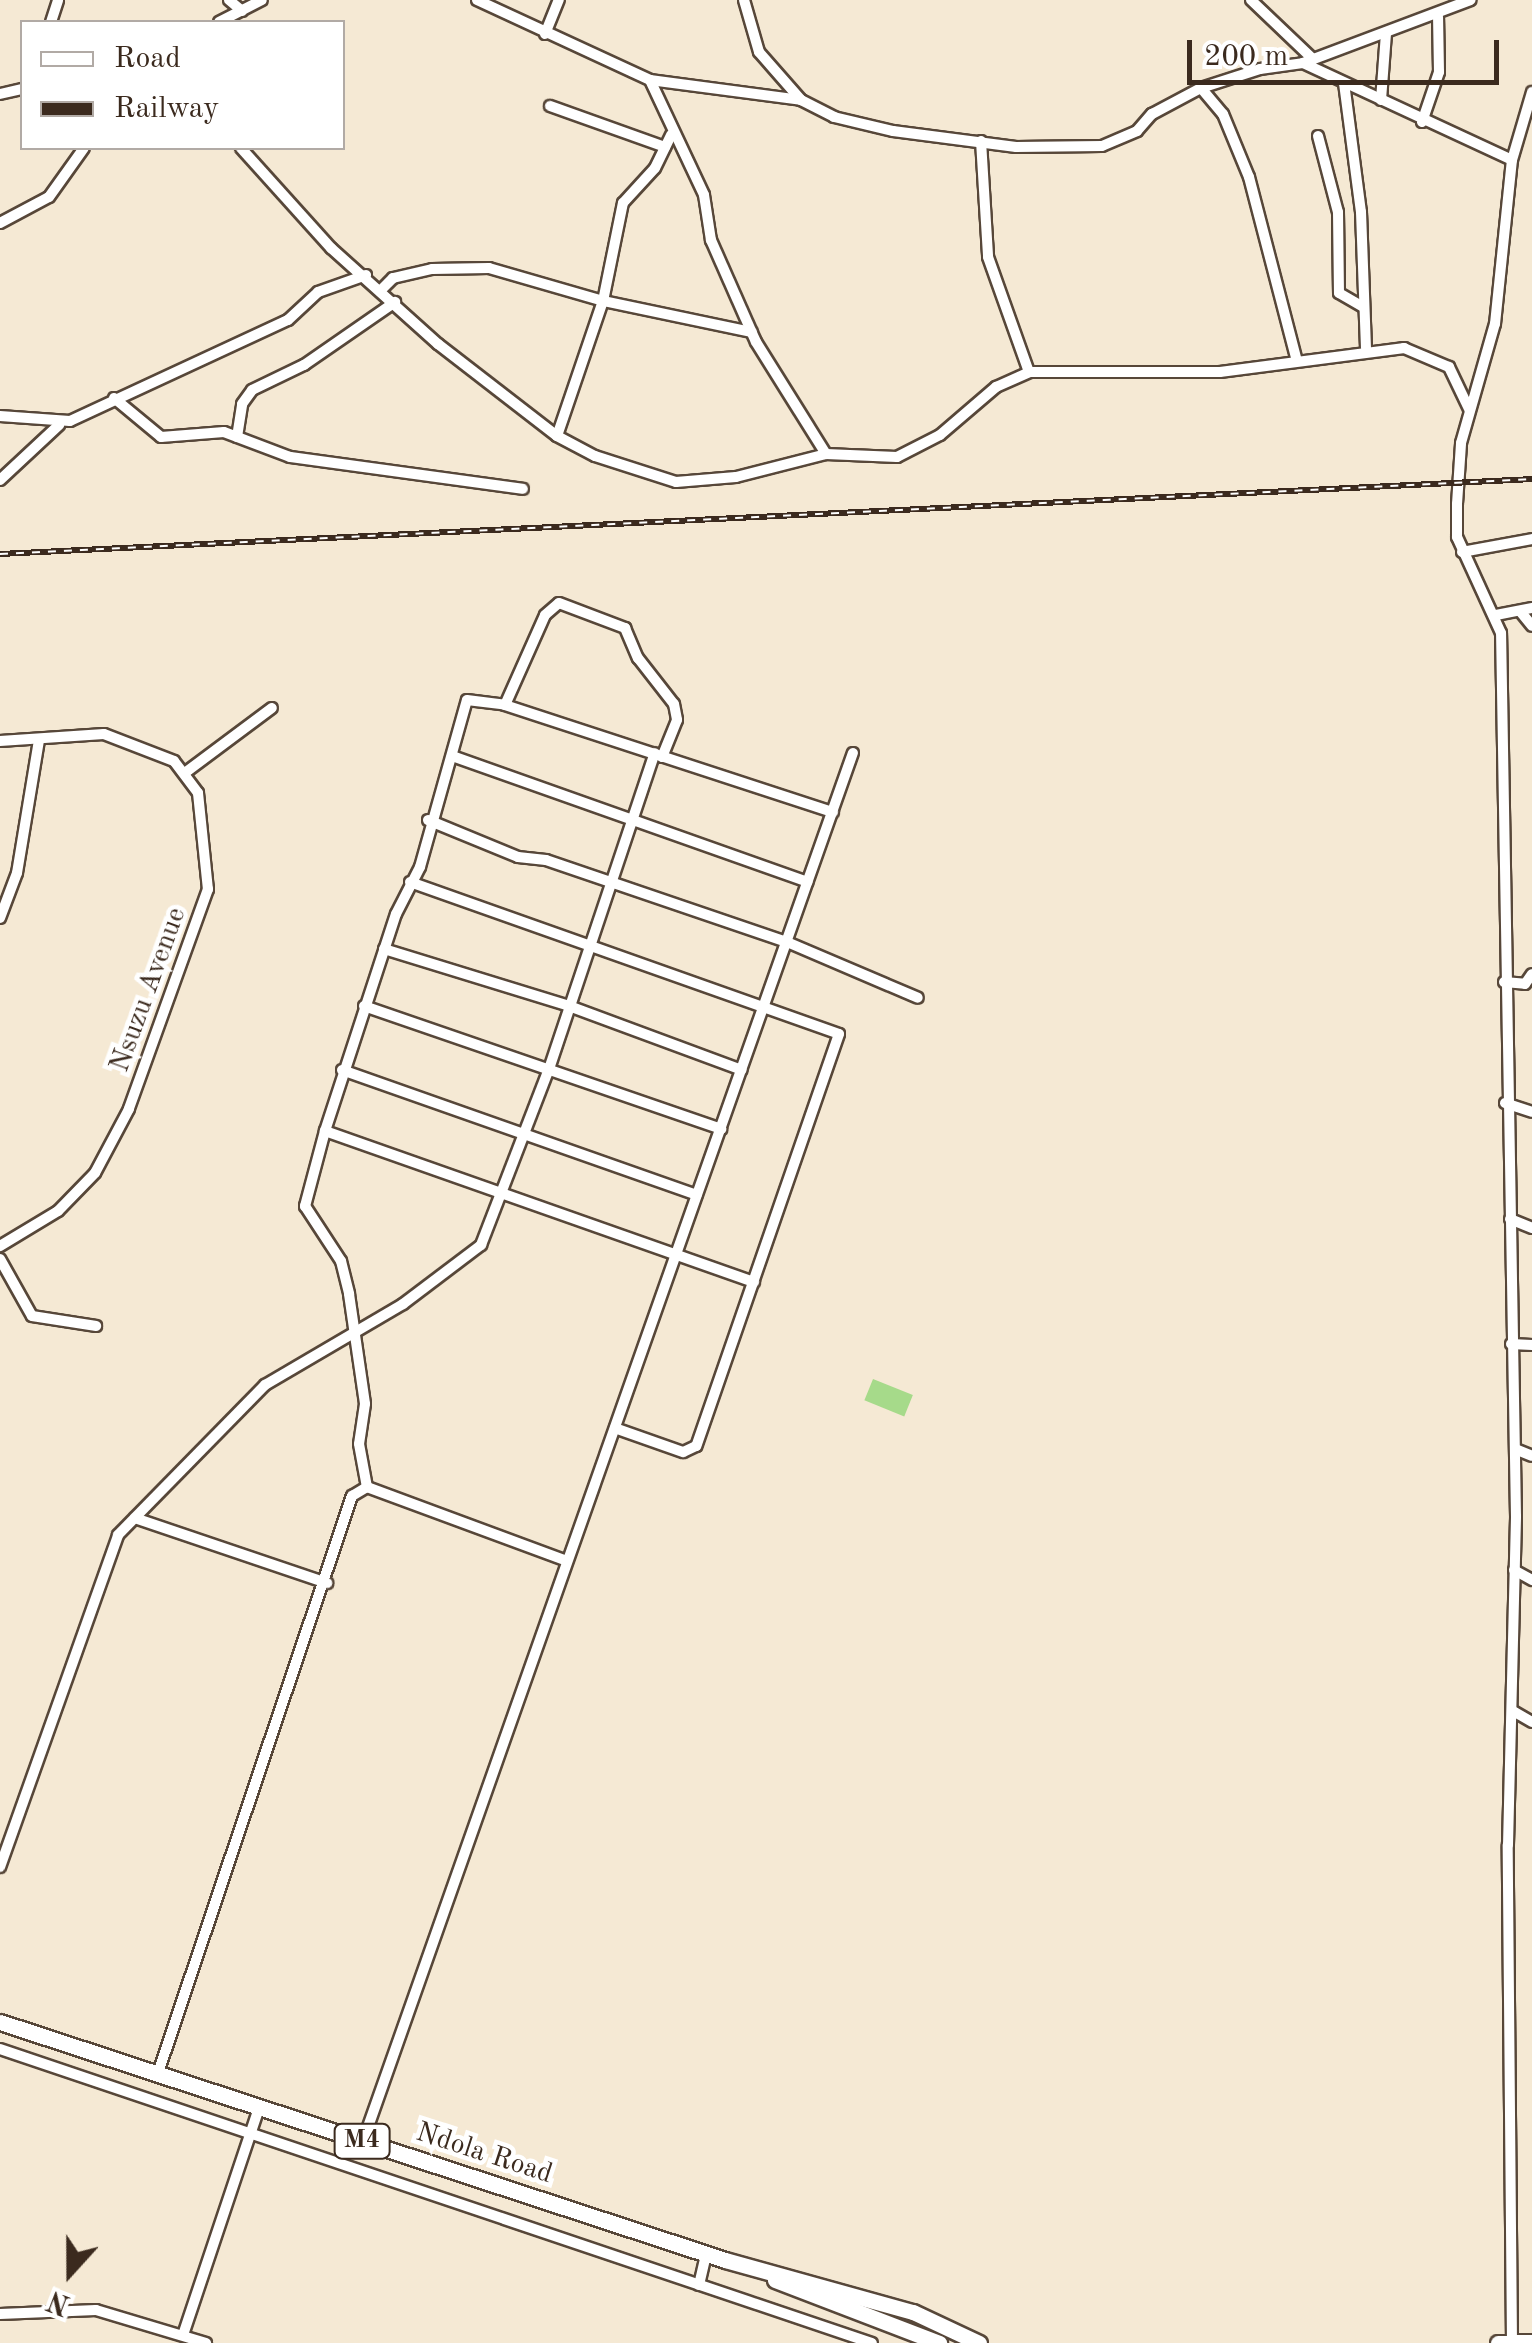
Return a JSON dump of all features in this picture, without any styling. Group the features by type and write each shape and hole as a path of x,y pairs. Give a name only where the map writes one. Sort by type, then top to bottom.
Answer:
{"main road":[{"name":"Ndola Road","path":"0,2022 725,2260"},
{"name":"M4","path":"725,2260 939,2343"},
{"name":"M4","path":"725,2260 913,2312 980,2343"},
{"path":"1498,2343 1532,2342"}],"street":[{"path":"229,0 242,11"},
{"path":"223,20 262,0"},
{"path":"477,0 650,80 801,100 834,117 893,131 1031,148 1102,146 1137,132 1152,114 1201,88 1260,68 1308,61 1438,17 1472,0"},
{"path":"545,34 558,0"},
{"path":"744,0 759,52 801,100"},
{"path":"1251,0 1308,61 1422,122 1512,160"},
{"path":"1422,122 1439,72 1438,17"},
{"path":"1381,100 1386,33"},
{"path":"650,80 671,135 704,195 711,240 752,332 826,454"},
{"path":"1344,83 1361,212 1366,348"},
{"path":"1201,88 1223,114 1249,177 1296,358"},
{"path":"1512,2342 1508,1845 1515,1449 1496,615 1462,552 1458,482 1470,410 1486,372 1496,324 1512,160 1532,92"},
{"path":"550,106 665,147"},
{"path":"557,436 603,301 623,203 655,168 671,135"},
{"path":"1318,136 1338,212 1338,292 1344,302 1363,307"},
{"path":"981,140 988,257 1029,372"},
{"path":"0,223 49,197 83,150"},
{"path":"243,150 331,248 557,436 594,456 676,482 736,477 826,454 883,458 911,452 996,387 1029,372 1220,372 1366,348 1429,353 1464,388 1470,410"},
{"path":"382,288 393,278 432,269 489,268 603,301 752,332"},
{"path":"0,480 59,425 288,320 318,292 366,275"},
{"path":"237,437 242,404 252,390 304,365 395,302"},
{"path":"114,398 162,437 212,432 312,462 523,489"},
{"path":"0,416 59,425"},
{"path":"1462,552 1532,539"},
{"path":"0,1868 118,1534 252,1395 351,1330 403,1304 474,1254 502,1192 549,1069 632,817 677,720 674,704 638,658 625,628 559,603 551,603 505,705"},
{"path":"1496,615 1526,610 1532,626"},
{"path":"366,1487 359,1444 365,1404 342,1261 305,1206 342,1070 410,882 428,820 455,756 466,700 505,705 833,812"},
{"path":"0,742 104,734 147,747 186,772 272,708"},
{"path":"0,918 17,873 39,740"},
{"path":"362,2141 854,753"},
{"path":"455,756 808,882"},
{"name":"Nsuzu Avenue","path":"0,1246 58,1210 95,1174 136,1091 208,889 198,794 186,772"},
{"path":"428,820 518,857 610,882 787,942 918,998"},
{"path":"410,882 765,1005 841,1040 692,1451 615,1428"},
{"path":"384,949 570,1006 742,1070"},
{"path":"1504,982 1530,981"},
{"path":"364,1006 721,1130"},
{"path":"342,1070 698,1196"},
{"path":"1505,1103 1532,1112"},
{"path":"324,1131 754,1282"},
{"path":"1510,1219 1532,1228"},
{"path":"0,1259 32,1316 96,1326"},
{"path":"1512,1344 1532,1345"},
{"path":"1515,1449 1532,1456"},
{"path":"366,1487 567,1561"},
{"path":"157,2076 352,1496 366,1487"},
{"path":"135,1518 326,1582"},
{"path":"1514,1570 1532,1580"},
{"path":"1513,1711 1532,1722"},
{"path":"0,2049 872,2343"},
{"path":"183,2335 259,2108"},
{"path":"699,2284 706,2254"},
{"path":"0,2314 96,2310 206,2343"},
{"path":"160,2343 164,2329"}],"green space":[{"path":"873,1379 913,1395 904,1416 864,1400"}],"railway":[{"path":"0,554 1532,479"}]}
